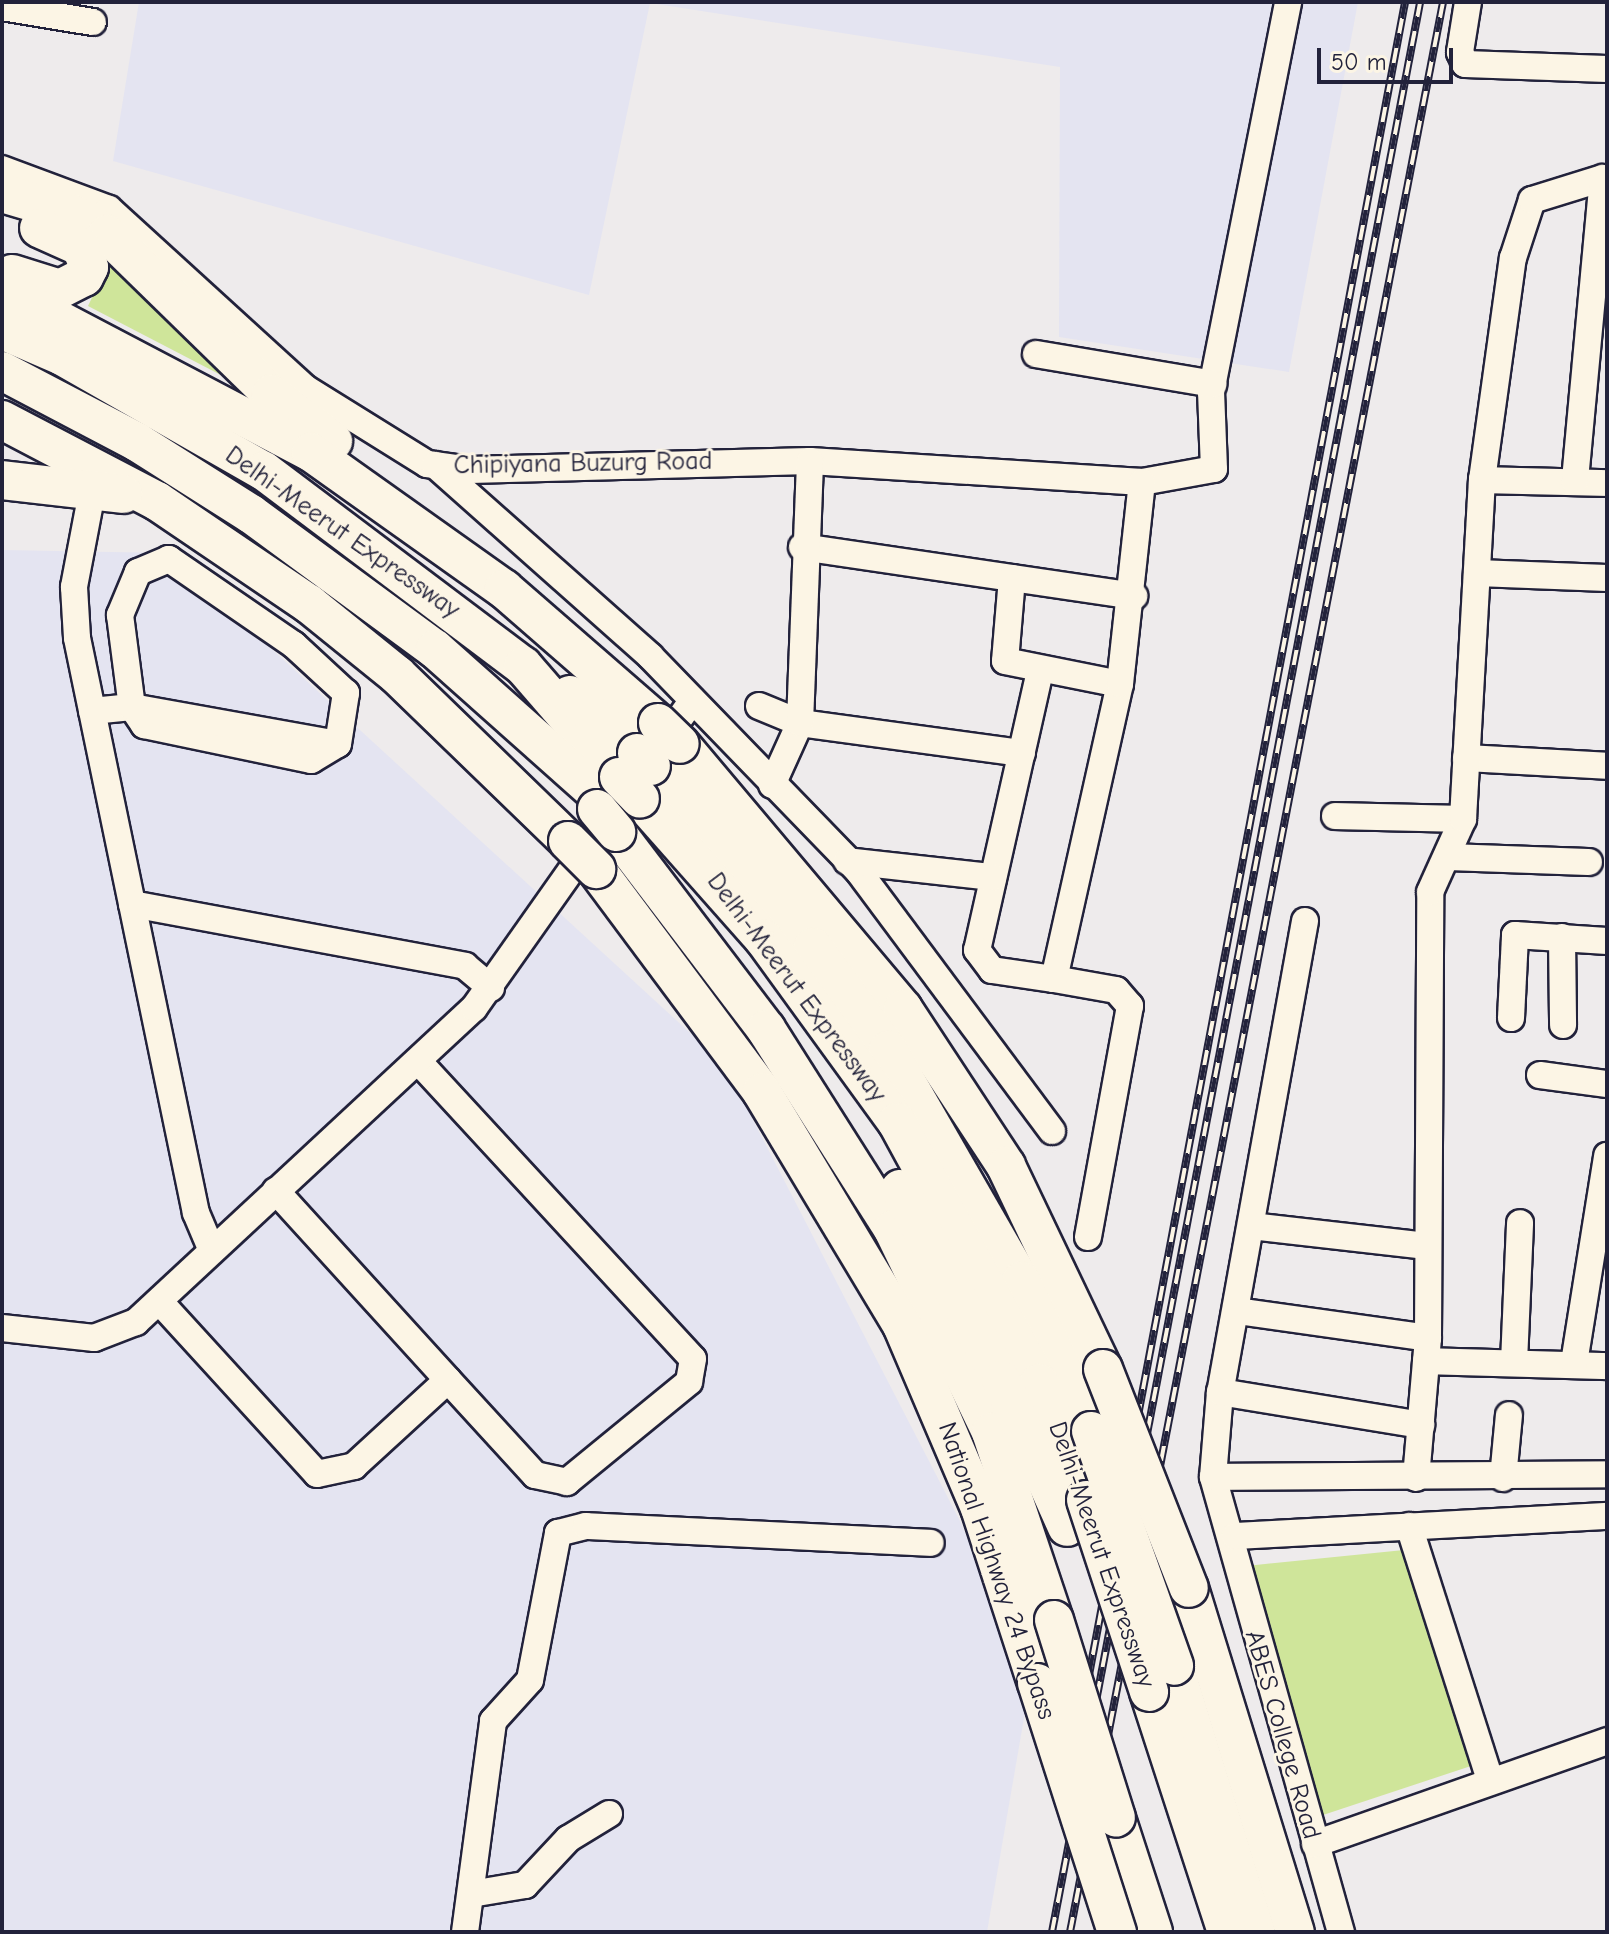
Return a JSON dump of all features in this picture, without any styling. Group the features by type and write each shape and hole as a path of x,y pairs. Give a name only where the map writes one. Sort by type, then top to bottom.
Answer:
{"highway":[{"path":"2,193 73,214 107,234 271,394 442,525 633,782 766,1029 893,1229 991,1432 1153,1932"},
{"path":"2,218 71,241 89,267 73,288 2,270"},
{"path":"2,290 311,452 472,566"},
{"name":"Delhi-Meerut Expressway","path":"2,330 62,356 264,471 523,666 633,782 865,1131 939,1258 1076,1513 1150,1688 1227,1932"},
{"name":"Delhi-Meerut Expressway","path":"2,371 137,442 251,514 435,649 558,760 633,782"},
{"name":"National Highway 24 Bypass","path":"2,420 157,501 284,586 397,675 596,869 762,1092 902,1325 980,1508 1117,1932"},
{"path":"2,480 93,487 157,501"},
{"path":"633,782 807,888 956,1086 1038,1224 1103,1369 1189,1588 1295,1932"},
{"path":"633,782 813,947 888,1050 1021,1281 1091,1431 1150,1688 1256,1932"},
{"name":"Delhi-Meerut Expressway","path":"1150,1688 1199,1932"}],"street":[{"path":"1036,354 1213,384 1288,2"},
{"path":"1468,2 1460,52 1465,64 1607,69"},
{"path":"2,7 93,22"},
{"name":"Chipiyana Buzurg Road","path":"2,169 109,209 305,388 435,465 810,461 1142,482 1214,469 1213,384"},
{"path":"1416,1478 1427,1350 1430,892 1463,819 1482,480 1527,211 1539,195 1603,178 1575,482"},
{"path":"772,785 800,723 802,547 810,461"},
{"path":"435,465 692,701 847,861 1052,1131"},
{"path":"1482,480 1607,483"},
{"path":"1054,979 1120,684 1134,596 1142,482"},
{"path":"93,487 74,587 76,626 196,1213 211,1249"},
{"path":"802,547 1134,596"},
{"path":"169,559 185,565 346,693 338,744 311,760 144,725 132,707 120,615 138,572 169,559"},
{"path":"1477,573 1607,578"},
{"path":"1012,578 1005,661 1040,671 1120,684"},
{"path":"76,626 120,615"},
{"path":"1040,671 993,877 980,963 1116,990 1130,1006 1088,1237"},
{"path":"2,1328 94,1338 136,1322 211,1249 418,1061 491,988 692,701"},
{"path":"759,706 800,723 1022,753"},
{"path":"92,711 132,707"},
{"path":"1466,758 1607,766"},
{"path":"1335,816 1463,819"},
{"path":"1447,857 1589,862"},
{"path":"847,861 993,877"},
{"path":"132,904 465,966 491,988"},
{"name":"ABES College Road","path":"1305,921 1220,1392 1213,1477 1341,1932"},
{"path":"1511,1018 1513,937 1607,941"},
{"path":"1562,937 1563,1025"},
{"path":"418,1061 693,1359 689,1382 567,1482"},
{"path":"1540,1075 1607,1084"},
{"path":"1574,1363 1605,1210 1607,1160"},
{"path":"276,1191 535,1475 567,1482"},
{"path":"1514,1362 1520,1223"},
{"path":"1251,1226 1427,1246"},
{"path":"159,1301 317,1474 354,1466 448,1380"},
{"path":"1237,1311 1427,1350 1514,1362 1607,1366"},
{"path":"1220,1392 1421,1425"},
{"path":"1503,1478 1509,1415"},
{"path":"1213,1477 1503,1478 1607,1474"},
{"path":"567,1482 571,1528"},
{"path":"1230,1537 1605,1516"},
{"path":"1409,1526 1490,1780"},
{"path":"465,1932 493,1721 530,1680 550,1548 571,1528 931,1543"},
{"path":"1315,1844 1607,1741"},
{"path":"471,1894 525,1885 568,1839 609,1814"}],"shaded area":[{"path":"139,2 1358,2 1289,372 1059,337 1060,67 650,3 589,295 113,161"},
{"path":"2,550 167,553 724,1064 961,1523 1029,1689 987,1932 2,1932"}],"green space":[{"path":"109,262 265,398 88,306"},
{"path":"1404,1550 1474,1765 1317,1817 1246,1566"}],"railway":[{"path":"1065,1802 1405,2"},
{"path":"1052,1932 1420,2"},
{"path":"1070,1932 1443,2"}]}
